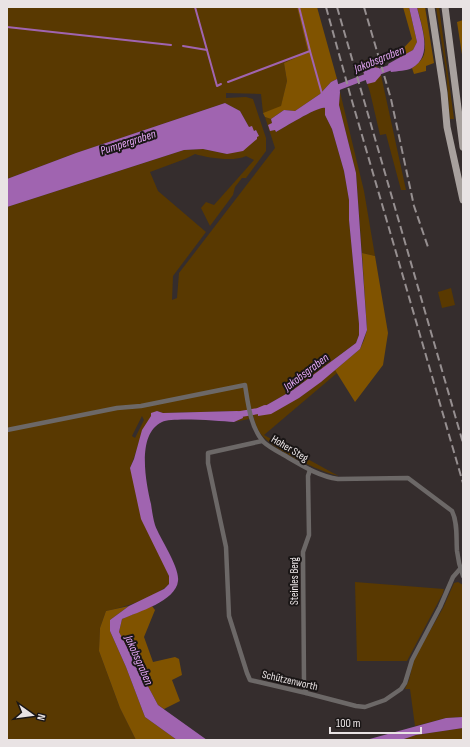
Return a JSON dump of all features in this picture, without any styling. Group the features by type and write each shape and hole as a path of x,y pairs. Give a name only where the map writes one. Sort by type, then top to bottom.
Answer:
{"main road":[{"path":"431,7 443,86 447,127 463,200"},
{"path":"445,7 463,147"},
{"path":"447,127 460,125"}],"street":[{"name":"Hoher Steg","path":"7,430 117,408 141,406 245,385 252,419 262,441 310,470 329,478 408,478 452,511 456,528 458,561 463,576"},
{"name":"Schützenworth","path":"262,441 208,453 208,462 226,547 229,616 250,680 356,706 365,707 385,700 396,693 405,683 412,660 440,607 453,577 460,568"},
{"name":"Steinles Berg","path":"306,693 304,684 302,552 309,535 308,476 310,470"}],"shaded area":[{"path":"7,7 297,7 308,52 284,63 287,81 281,107 263,113 261,94 226,93 226,98 246,97 253,99 266,138 266,151 246,178 242,178 235,187 233,195 210,226 201,208 206,202 214,205 254,160 246,156 228,159 195,154 150,172 158,191 206,232 173,276 172,300 177,298 179,273 275,148 265,117 271,119 271,131 275,129 276,132 309,113 325,108 325,115 332,129 344,171 349,200 349,220 359,335 356,343 293,390 258,410 299,398 335,370 337,373 264,435 339,476 320,470 296,459 274,446 260,433 254,420 251,407 247,409 249,419 234,422 243,418 242,412 163,413 157,411 151,417 143,430 130,468 169,576 169,584 148,598 106,611 100,628 99,651 120,708 136,740 7,740 7,207 184,150 203,149 227,154 258,135 256,130 254,131 249,127 240,111 225,103 76,153 7,179","holes":["142,416 144,420 135,438 132,436"]},
{"path":"297,7 317,7 337,79 331,82 320,94 295,111 284,110 271,119 265,117 263,113 281,106 287,81 284,63 308,52"},
{"path":"403,7 409,7 417,42 413,50 400,58 398,54 412,39"},
{"path":"417,7 425,7 434,63 426,66 426,71 414,74 412,68 419,62 425,52 425,40"},
{"path":"436,7 439,7 454,119 450,119 446,71"},
{"path":"463,20 463,61 457,22"},
{"path":"373,58 381,75 406,190 401,190 386,134 380,135 370,92 363,71 363,61"},
{"path":"340,92 364,191 375,256 362,253 356,173 339,105"},
{"path":"362,253 375,256 388,333 383,365 355,402 335,370 360,349 367,330"},
{"path":"451,288 455,305 442,308 438,292"},
{"path":"355,582 444,589 407,661 357,661"},
{"path":"458,582 463,585 463,717 446,718 415,726 410,689 405,689 409,680 414,659 443,608 454,583"},
{"path":"129,606 110,620 110,631 126,667 145,717 177,740 136,740 120,708 99,651 100,628 106,611"},
{"path":"152,606 155,610 144,637 153,662 175,657 179,659 182,675 172,680 180,701 164,709 158,705 119,632 122,619"},
{"path":"463,728 463,740 401,740 416,735"}],"water":[{"name":"Jakobsgraben","path":"409,7 417,7 423,31 423,56 419,63 410,69 391,72 388,64 413,50 417,42"},
{"name":"Jakobsgraben","path":"369,66 379,68 381,75 375,82 367,84 363,71"},
{"path":"337,79 340,92 339,105 356,173 367,330 360,349 321,382 299,398 271,414 258,416 258,410 293,390 356,343 359,335 349,220 349,200 344,171 332,129 325,115 325,108 316,110 276,132 275,130 270,131 268,125 272,123 271,119 284,110 295,111 320,94 331,82"},
{"name":"Pumpergraben","path":"225,103 240,111 249,127 252,126 254,131 256,130 259,136 243,151 227,154 203,149 184,150 7,207 7,179 76,153"},
{"path":"157,411 163,413 237,411 242,412 243,418 234,422 176,420 162,422 154,428 149,437 146,448 145,472 155,525 176,568 178,581 176,588 164,600 122,619 119,632 158,705 207,740 177,740 145,717 126,667 110,631 110,620 129,606 164,589 169,584 169,576 141,519 130,468 142,430 151,416 151,413"},
{"path":"463,717 463,728 416,735 401,740 366,740 446,718"}],"waterway":[{"path":"195,7 217,86 221,84"},
{"path":"228,82 310,51 299,7"},
{"path":"7,27 171,45"},
{"path":"183,46 207,50"},
{"path":"310,51 322,94"},
{"name":"Jakobsgraben","path":"334,92 339,87 397,65"},
{"name":"Jakobsgraben","path":"235,415 258,411 265,408"}],"railway":[{"path":"326,7 463,483"},
{"path":"337,7 463,443"},
{"path":"364,7 391,99 414,206 429,250"}]}
